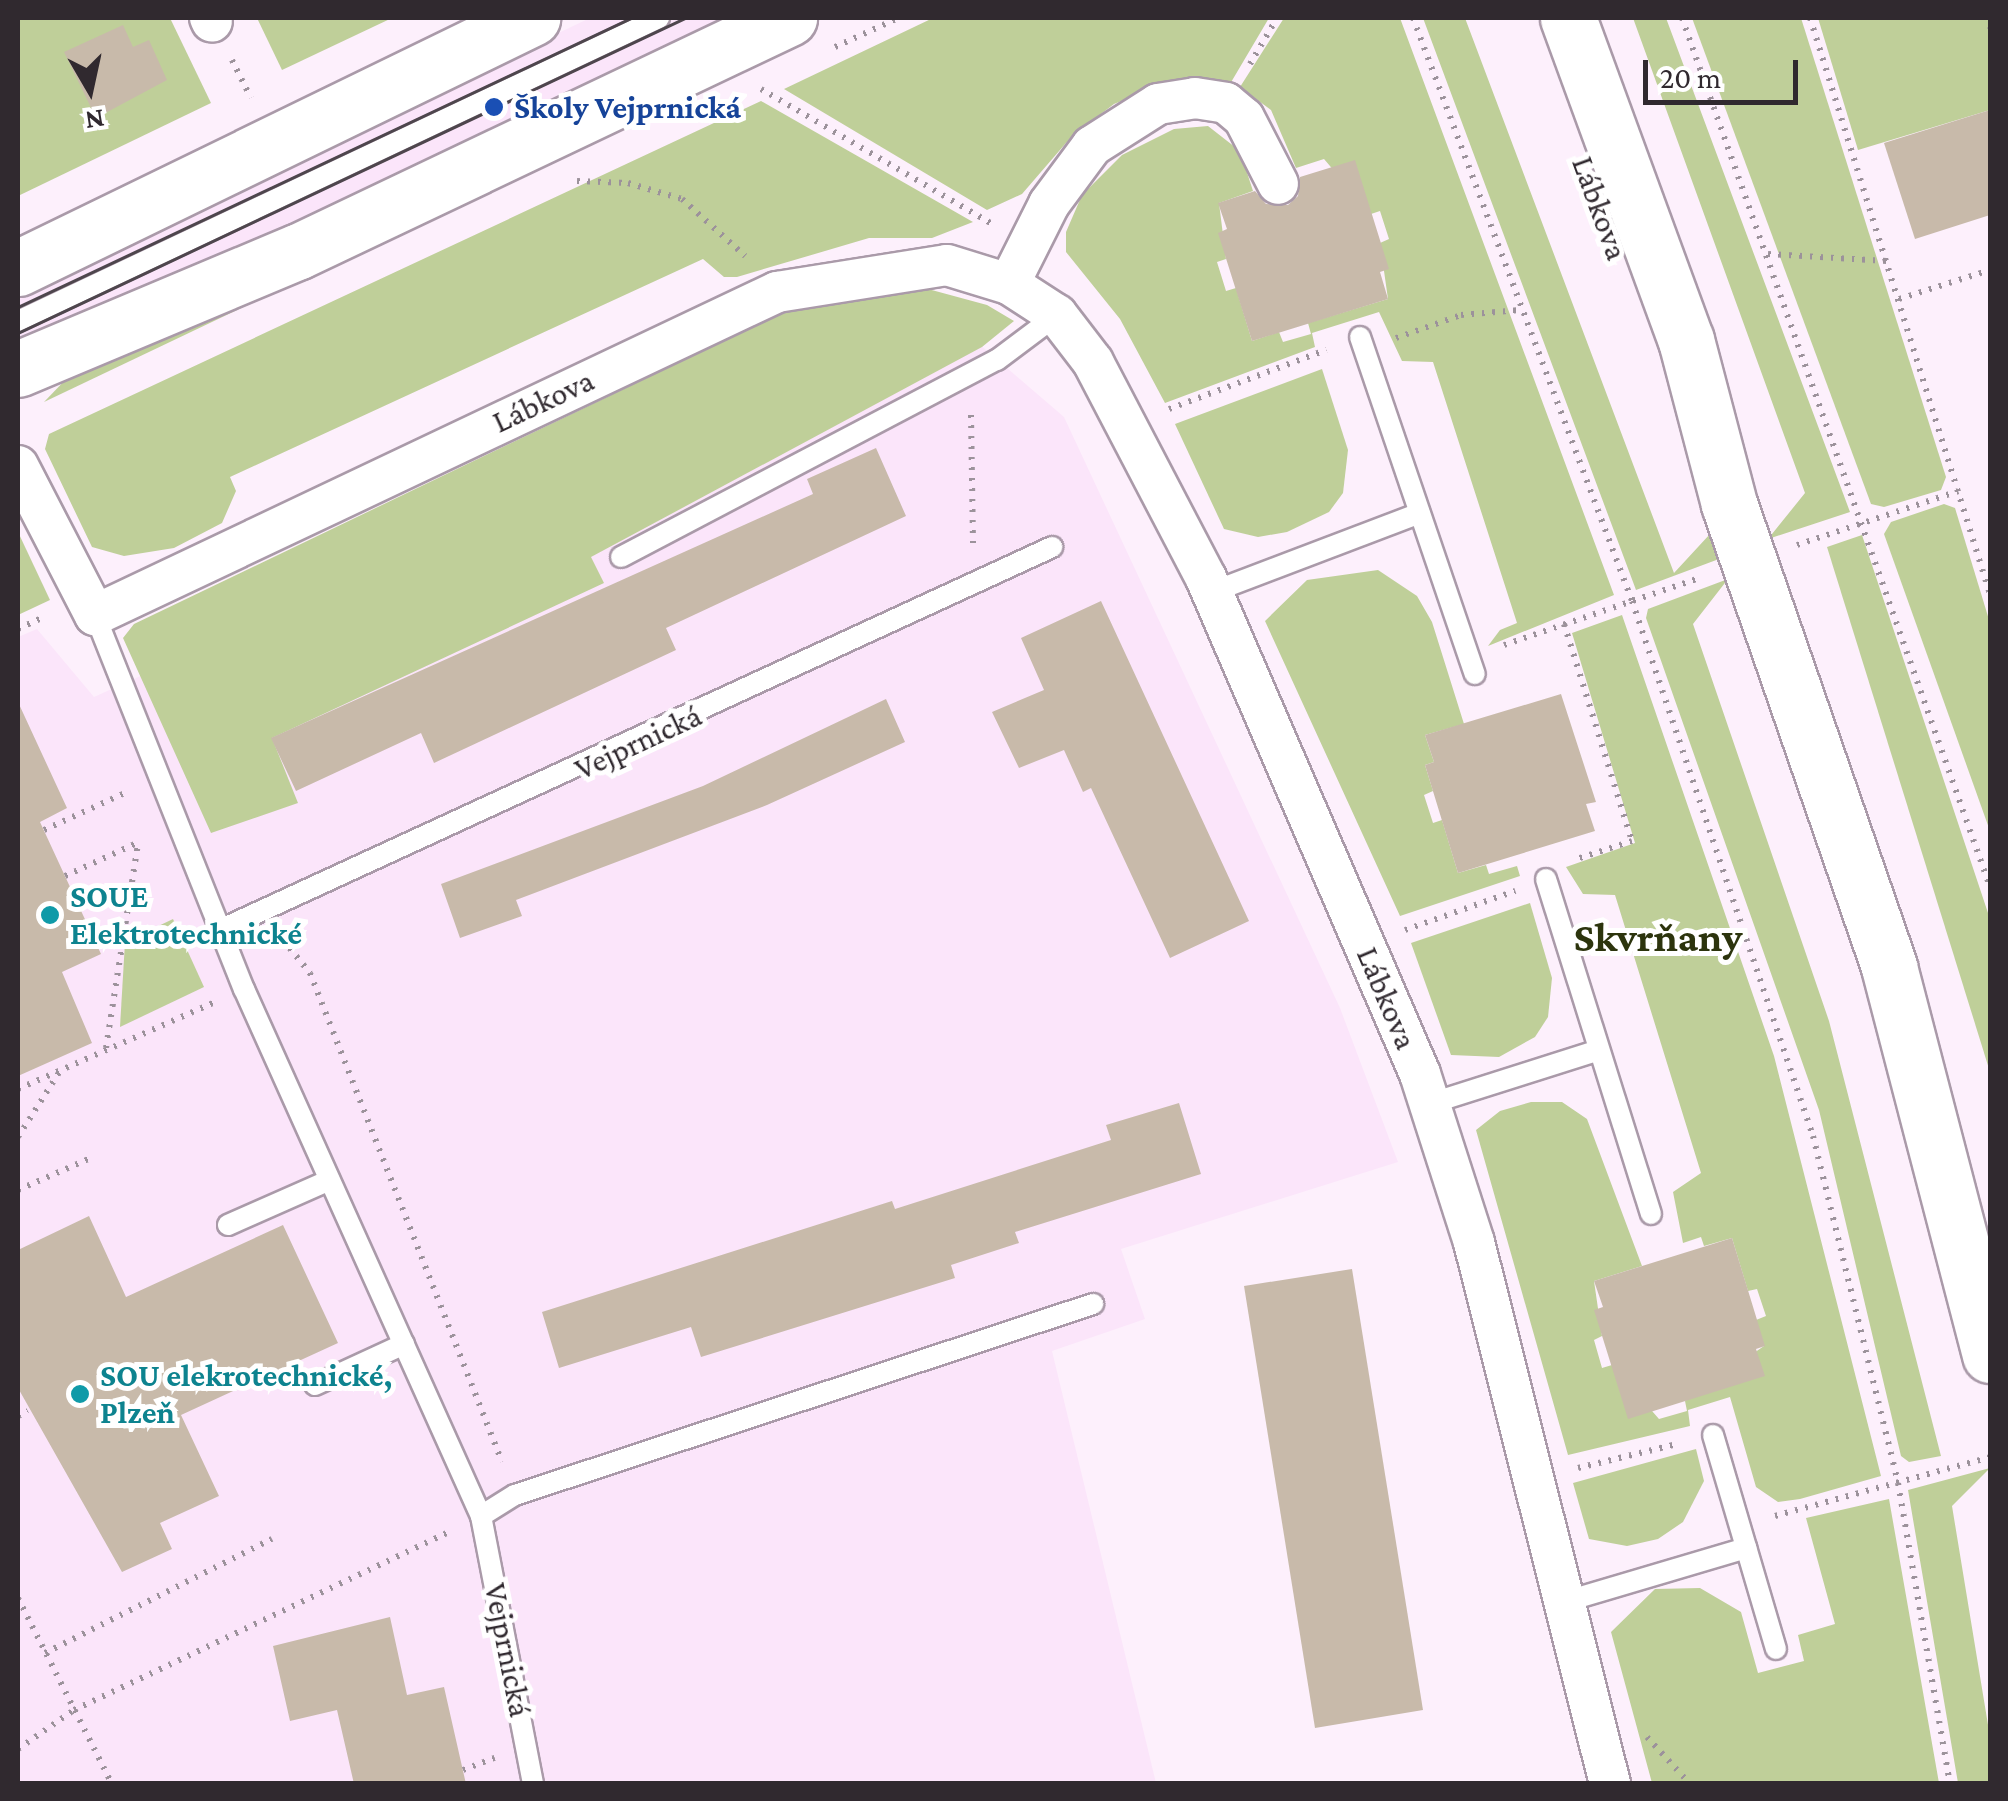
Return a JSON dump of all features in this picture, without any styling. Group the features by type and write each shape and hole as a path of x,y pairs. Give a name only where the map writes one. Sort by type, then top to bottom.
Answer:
{"street":[{"path":"18,268 532,18"},
{"path":"18,370 297,252 789,18"},
{"name":"Lábkova","path":"1530,18 1655,354 1729,504"},
{"name":"Lábkova","path":"1568,18 1686,340 1729,504 1888,967 1990,1355"},
{"path":"1010,284 1048,204 1092,146 1158,104 1195,98 1226,104 1244,118 1278,184"},
{"name":"Lábkova","path":"95,614 777,292 947,265 1010,284 1057,316 1093,362 1212,592 1429,1104 1474,1242 1610,1784"},
{"name":"Vejprnická","path":"18,466 95,614"}],"lane":[{"path":"18,320 659,18"},
{"path":"621,558 970,374 1057,316"},
{"path":"1360,337 1472,666"},
{"path":"1212,592 1420,513"},
{"name":"Vejprnická","path":"222,929 1052,548"},
{"name":"Vejprnická","path":"95,614 244,989 482,1516 533,1784"},
{"path":"1546,879 1651,1214"},
{"path":"1429,1104 1599,1050"},
{"path":"228,1226 330,1180"},
{"path":"482,1516 515,1496 1093,1304"},
{"path":"315,1384 404,1344"},
{"path":"1713,1435 1776,1648"},
{"path":"1567,1601 1746,1548"}],"path":[{"path":"1413,18 1632,601 1813,1136 1898,1483 1950,1784"},
{"path":"1682,18 1866,522 1990,887"},
{"path":"1810,18 1990,594"},
{"path":"570,180 628,184 682,199 718,226 777,292"},
{"path":"1768,254 1887,261"},
{"path":"1900,299 1990,270"},
{"path":"1125,423 1360,337 1394,338 1462,315 1520,310"},
{"path":"970,374 974,584"},
{"path":"1866,522 1958,491"},
{"path":"1472,666 1564,624 1632,601"},
{"path":"18,628 45,616"},
{"path":"1364,946 1546,879 1563,864 1632,842 1564,624"},
{"path":"44,830 157,778"},
{"path":"65,876 176,824"},
{"path":"106,1049 138,842"},
{"path":"262,913 310,974 515,1496"},
{"path":"18,1089 244,989"},
{"path":"18,1137 62,1069"},
{"path":"18,1190 91,1158"},
{"path":"18,1416 28,1411"},
{"path":"1535,1478 1713,1435"},
{"path":"1801,1506 1990,1458"},
{"path":"18,1749 74,1710 447,1533"},
{"path":"45,1653 272,1539"},
{"path":"18,1598 112,1784"},
{"path":"1639,1732 1690,1784"}],"shaded area":[{"path":"590,18 731,18 18,351 18,290"},
{"path":"943,313 1064,417 1340,1008 1398,1162 1121,1249 1145,1319 1052,1351 1156,1783 18,1784 18,637 37,629 94,697"}],"green space":[{"path":"18,18 170,18 211,103 18,196"},
{"path":"257,18 392,18 282,70"},
{"path":"933,18 1269,18 1230,84 1168,82 1114,104 1072,136 1022,194 987,210 784,89"},
{"path":"1284,18 1400,18 1614,595 1488,646 1500,630 1517,623 1433,362 1402,361 1379,312 1312,333 1315,347 1165,403 1120,319 1066,252 1066,232 1082,195 1122,155 1174,129 1208,126 1240,151 1253,191 1219,203 1226,259 1217,262 1226,291 1236,288 1252,341 1279,332 1283,342 1311,334 1308,323 1388,299 1380,243 1389,239 1380,211 1371,214 1324,159 1296,168 1271,110 1240,87"},
{"path":"1423,18 1465,18 1674,573 1710,534 1719,559 1636,590"},
{"path":"1633,18 1666,18 1850,512 1768,539 1805,493"},
{"path":"1692,18 1801,18 1946,477 1941,490 1884,507 1871,504"},
{"path":"1818,18 1990,18 1990,110 1858,150"},
{"path":"761,101 973,222 932,238 869,238 737,277 724,277 703,259 230,477 236,491 222,523 174,548 124,556 92,547 45,449 49,434"},
{"path":"291,280 281,289 44,402 70,375"},
{"path":"928,289 987,305 1014,321 982,347 591,557 604,583 272,738 298,803 211,833 123,638 134,624 778,315 865,292"},
{"path":"1322,369 1348,450 1343,493 1329,512 1287,532 1258,537 1224,529 1175,424"},
{"path":"1944,504 1955,508 1990,623 1990,831 1884,534 1891,522"},
{"path":"18,532 50,600 18,615"},
{"path":"1862,535 1990,919 1990,1072 1827,547"},
{"path":"1378,570 1417,596 1432,622 1464,724 1425,735 1434,762 1425,765 1433,791 1424,795 1433,823 1442,820 1458,873 1486,865 1489,874 1517,866 1520,876 1400,916 1265,621 1307,580"},
{"path":"1728,579 1693,624 1829,1021 1941,1456 1909,1462 1901,1456 1819,1110 1646,618 1648,609"},
{"path":"1622,615 1774,1056 1881,1476 1800,1499 1778,1502 1756,1487 1730,1397 1688,1410 1690,1426 1568,1455 1476,1130 1500,1111 1531,1102 1562,1102 1587,1119 1642,1266 1594,1281 1602,1336 1594,1340 1602,1368 1612,1365 1659,1419 1687,1411 1685,1401 1764,1346 1756,1320 1766,1316 1757,1289 1748,1291 1732,1238 1704,1246 1701,1237 1683,1243 1673,1192 1701,1173 1615,895 1583,894 1566,867 1635,843 1572,633"},
{"path":"1530,903 1552,978 1548,1017 1535,1037 1499,1057 1451,1055 1411,943"},
{"path":"173,919 204,987 120,1027 125,942"},
{"path":"1696,1449 1704,1481 1683,1522 1658,1539 1627,1546 1589,1539 1573,1483"},
{"path":"1990,1468 1952,1506 1990,1737 1990,1783 1958,1783 1908,1490"},
{"path":"1889,1499 1939,1783 1652,1783 1611,1632 1655,1589 1700,1588 1741,1612 1758,1673 1804,1661 1798,1635 1835,1624 1806,1518"}],"building":[{"path":"123,25 133,47 149,40 167,80 96,118 64,52"},
{"path":"1990,110 1990,215 1915,239 1884,143"},
{"path":"1355,160 1389,269 1380,272 1388,299 1252,341 1218,233 1227,229 1218,203 1255,191 1266,204 1288,205 1298,196 1300,177"},
{"path":"876,448 906,516 666,628 676,650 434,763 421,733 296,791 271,738 813,494 807,479"},
{"path":"1101,601 1249,921 1170,958 1091,788 1083,792 1064,750 1019,768 992,712 1044,690 1021,638"},
{"path":"1561,694 1596,802 1586,804 1595,831 1458,873 1425,765 1434,762 1425,735"},
{"path":"886,699 905,742 767,805 516,900 522,916 460,938 441,884 703,786"},
{"name":"SOUE Elektrotechnické","path":"18,702 67,808 40,822 101,954 62,972 92,1043 18,1076"},
{"path":"1179,1103 1201,1174 1015,1232 1019,1243 951,1265 955,1278 701,1357 691,1327 559,1368 542,1312 892,1201 895,1209 1111,1140 1106,1125"},
{"name":"SOU elekrotechnické, Plzeň","path":"89,1216 126,1297 283,1225 338,1343 181,1415 219,1496 160,1523 172,1549 122,1572 18,1388 18,1250"},
{"path":"1732,1238 1765,1346 1756,1349 1765,1376 1628,1419 1594,1310 1603,1307 1594,1281"},
{"path":"1352,1269 1423,1710 1315,1728 1244,1286"},
{"path":"390,1617 407,1695 444,1687 466,1784 354,1784 337,1710 290,1721 273,1646"}],"tram line":[{"path":"18,307 631,18"},
{"path":"18,333 685,18"}],"place":[{"name":"Školy Vejprnická","path":"494,107"},
{"name":"SOUE Elektrotechnické","path":"50,915"},
{"name":"SOU elekrotechnické, Plzeň","path":"80,1394"}],"district":[{"name":"Skvrňany","path":"1658,937"}]}
